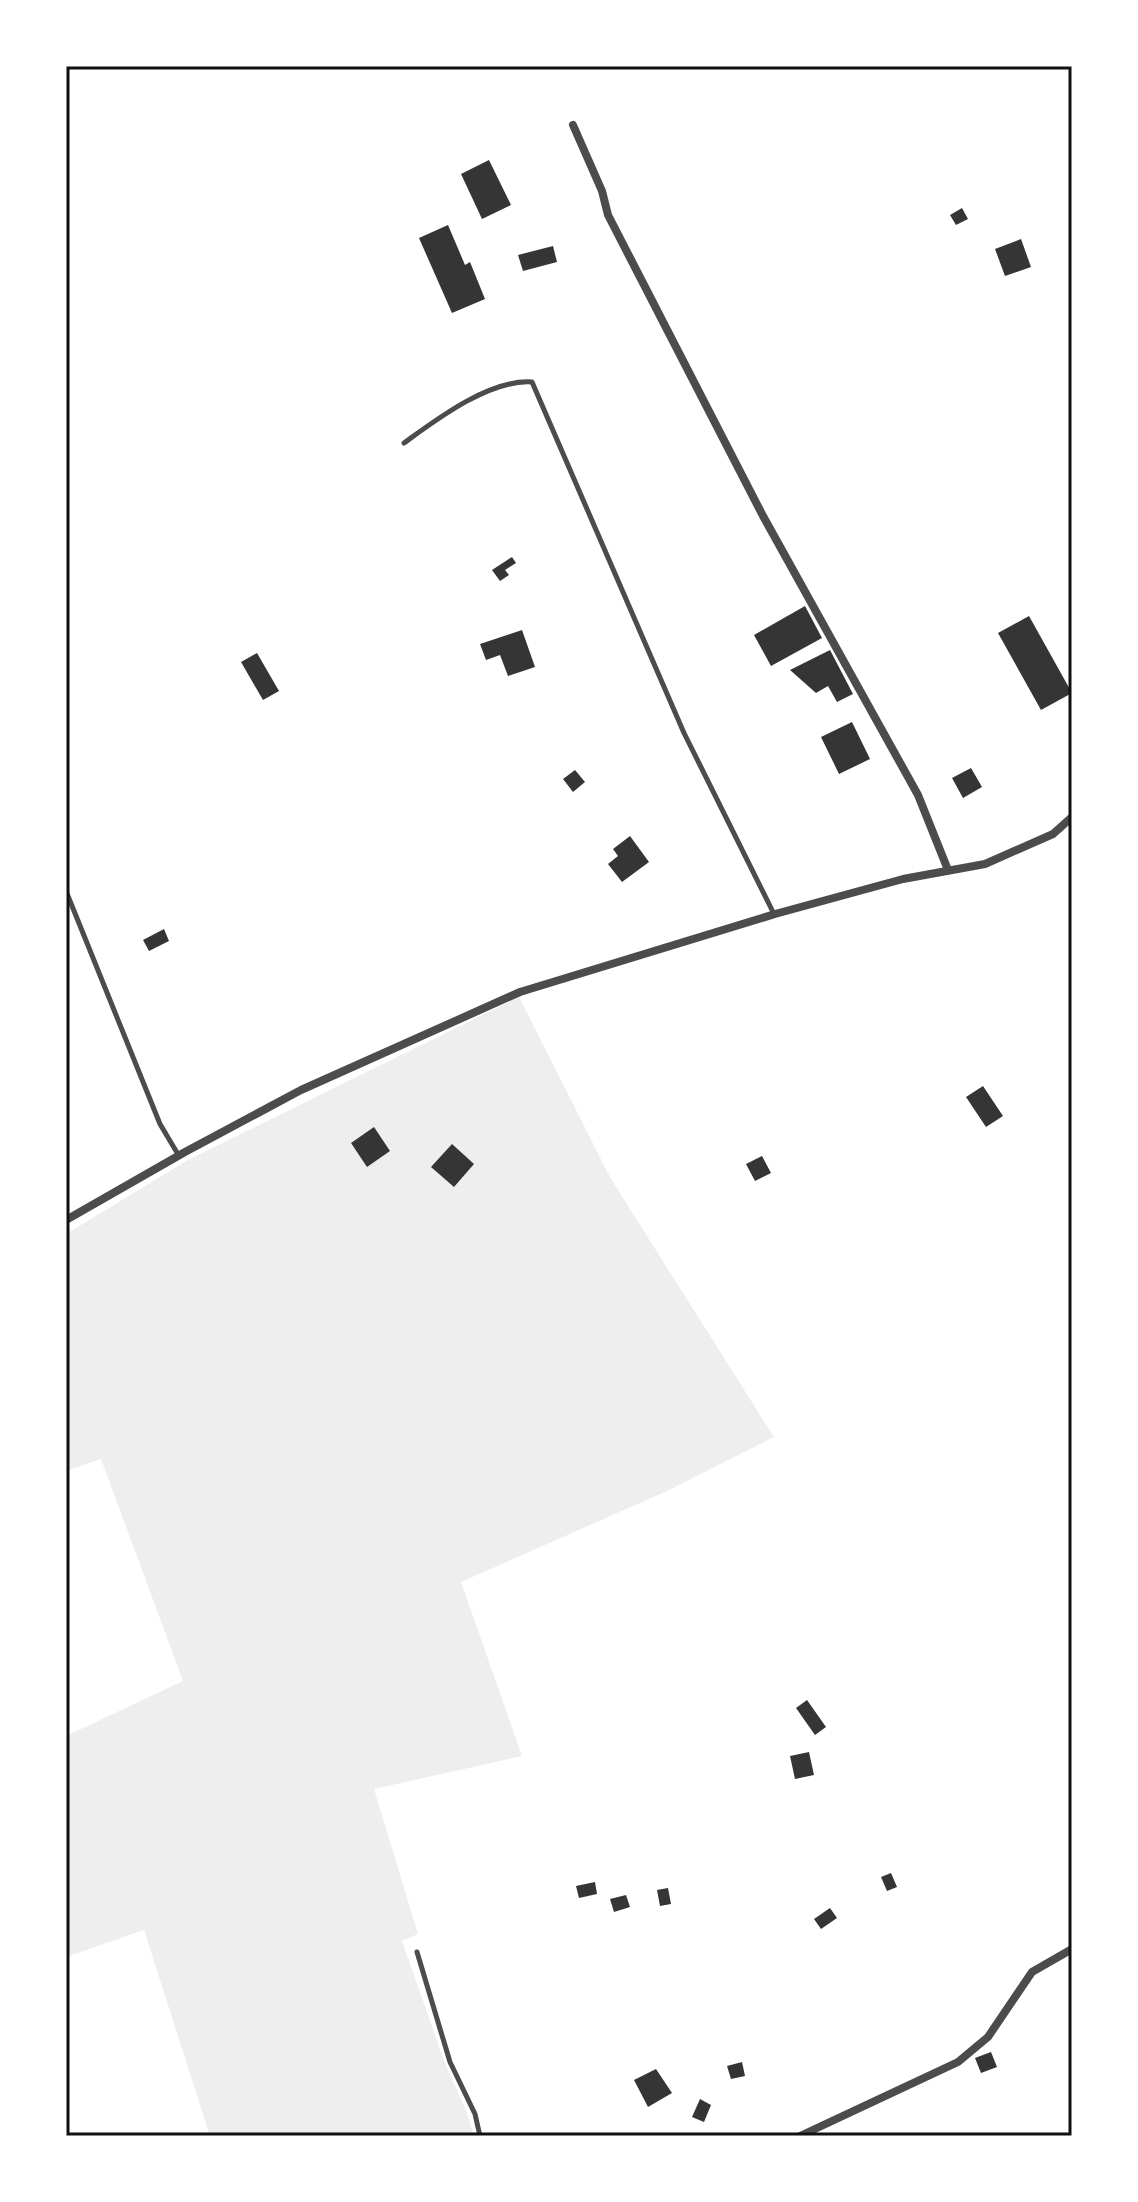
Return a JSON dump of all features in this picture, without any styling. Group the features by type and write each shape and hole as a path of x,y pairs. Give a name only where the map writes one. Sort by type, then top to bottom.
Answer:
{"street":[{"path":"573,125 602,191 608,215 763,516 918,795 948,870"},
{"path":"66,1220 301,1090 520,992 775,914 903,879 985,864 1053,834 1072,817"},
{"path":"800,2136 958,2062 988,2037 1032,1972 1072,1949"}],"lane":[{"path":"404,443 465,402 506,385 532,382 684,733 775,914"},
{"path":"66,891 160,1124 179,1156"},
{"path":"417,1952 450,2062 475,2114 480,2136"}],"shaded area":[{"path":"519,997 611,1179 774,1437 665,1492 461,1582 522,1756 374,1789 418,1934 402,1941 474,2136 210,2136 144,1930 66,1957 66,1736 183,1681 101,1459 66,1471 66,1234 188,1160"}],"building":[{"path":"489,160 511,205 482,219 461,174"},
{"path":"962,208 968,219 956,225 950,215"},
{"path":"448,225 465,265 470,262 485,299 452,313 419,238"},
{"path":"1021,239 1031,267 1005,276 995,249"},
{"path":"553,246 557,262 523,271 518,255"},
{"path":"512,557 516,563 505,570 509,575 500,581 492,570"},
{"path":"805,606 822,638 771,666 754,635"},
{"path":"1029,616 1072,693 1041,710 998,633"},
{"path":"522,630 535,667 508,676 500,655 486,660 480,644"},
{"path":"830,650 853,694 837,702 828,686 816,693 790,670"},
{"path":"257,653 279,691 263,700 241,662"},
{"path":"852,722 870,759 839,774 821,737"},
{"path":"971,768 982,787 963,798 952,778"},
{"path":"575,770 585,782 573,792 563,779"},
{"path":"630,836 649,862 622,882 608,864 618,856 613,849"},
{"path":"164,929 169,941 149,951 143,940"},
{"path":"983,1086 1003,1116 986,1127 966,1097"},
{"path":"374,1127 390,1151 367,1167 351,1143"},
{"path":"452,1144 474,1164 454,1187 431,1167"},
{"path":"762,1156 771,1173 755,1181 746,1164"},
{"path":"807,1700 826,1727 815,1735 796,1708"},
{"path":"809,1752 814,1775 795,1779 790,1756"},
{"path":"891,1873 897,1887 887,1891 881,1877"},
{"path":"595,1882 597,1894 579,1898 576,1886"},
{"path":"668,1888 671,1904 660,1906 657,1890"},
{"path":"626,1895 630,1907 614,1912 610,1899"},
{"path":"830,1908 837,1918 821,1929 814,1919"},
{"path":"991,2052 997,2067 981,2073 975,2058"},
{"path":"742,2062 745,2076 731,2079 727,2066"},
{"path":"656,2069 672,2093 648,2107 634,2080"},
{"path":"700,2099 711,2105 704,2122 692,2117"}]}
